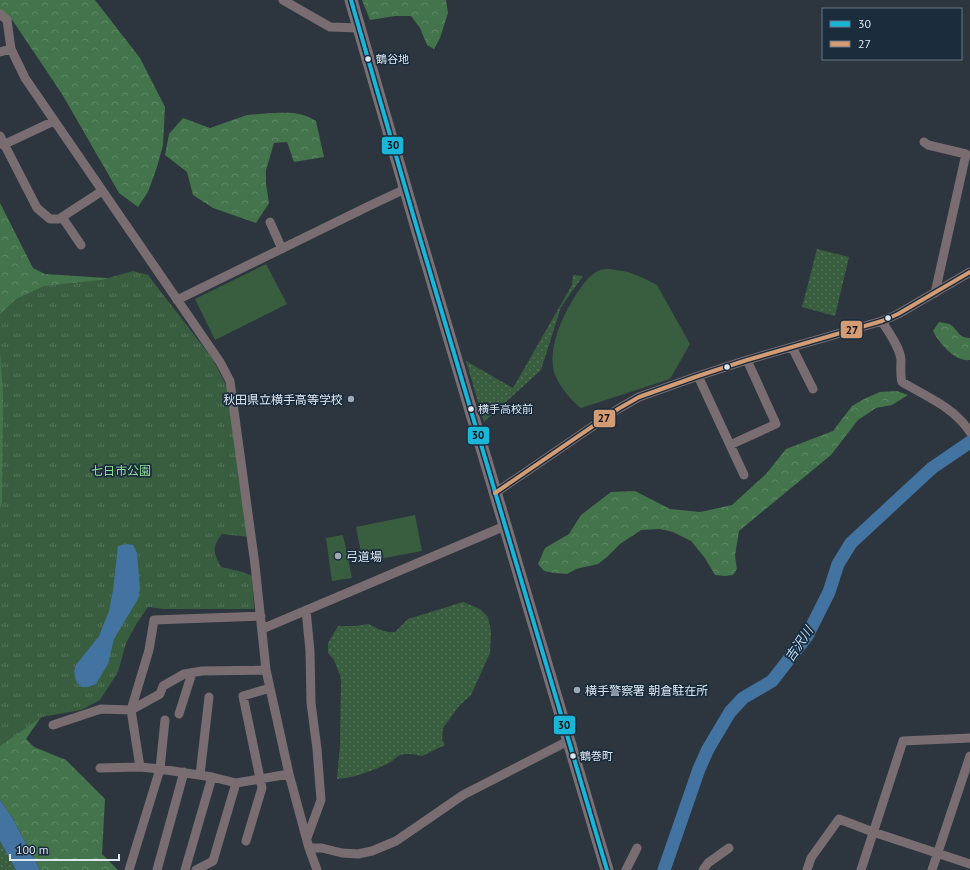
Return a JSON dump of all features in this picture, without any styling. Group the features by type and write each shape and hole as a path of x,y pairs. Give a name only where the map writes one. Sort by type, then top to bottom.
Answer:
{"main road":[{"path":"351,0 405,189 607,870"}],"street":[{"path":"283,0 330,27 359,28"},
{"path":"0,14 7,20 11,49 25,78 220,362 230,381 254,557 266,670 289,774 317,870"},
{"path":"0,52 11,49"},
{"path":"54,121 2,141 37,208 50,219 59,219 102,191"},
{"path":"924,142 928,145 966,154 935,293"},
{"path":"177,300 405,189"},
{"path":"62,217 81,245"},
{"path":"270,222 282,249"},
{"path":"495,493 618,409 639,397 747,360 898,314 970,272"},
{"path":"882,320 901,359 900,374 902,382 945,406 964,422 970,432"},
{"path":"792,347 813,389"},
{"path":"730,445 776,424 747,360"},
{"path":"698,376 744,475"},
{"path":"262,629 505,526"},
{"path":"306,610 310,651 311,703 317,749 321,800 307,838"},
{"path":"140,767 131,710 149,650 154,620 261,616"},
{"path":"53,725 101,709 131,710 160,694 163,686 184,674 202,671 266,670"},
{"path":"179,714 192,673"},
{"path":"246,841 262,788 243,696 270,688"},
{"path":"200,775 209,697"},
{"path":"129,870 160,769 165,720"},
{"path":"860,870 903,741 970,738"},
{"path":"310,848 322,848 342,853 358,854 372,851 396,841 463,795 568,741"},
{"path":"932,870 970,756"},
{"path":"100,768 140,767 160,769 212,777 236,783 289,774"},
{"path":"157,870 184,772"},
{"path":"185,870 212,777"},
{"path":"196,870 213,861 236,783"},
{"path":"807,870 811,858 839,819 937,854 970,864"},
{"path":"626,870 637,848"},
{"path":"703,870 708,863 729,848"}],"green space":[{"path":"0,0 95,0 140,58 165,107 163,145 148,192 138,207 119,193 62,94 13,21 0,10"},
{"path":"362,0 446,0 448,13 440,38 434,49 427,45 420,28 411,16 395,16 370,20"},
{"path":"271,113 299,114 316,121 324,157 294,162 287,142 274,143 266,170 266,184 269,203 256,223 213,208 193,195 187,172 165,155 169,134 183,118 210,128 247,115"},
{"path":"0,203 33,268 45,274 138,280 61,688 26,739 34,747 66,760 105,799 102,854 118,870 40,870 13,819 0,800"},
{"path":"817,249 849,257 835,316 802,307"},
{"path":"266,264 287,304 215,340 195,299"},
{"path":"610,269 628,272 657,285 690,344 670,379 581,408 568,396 554,373 554,348 562,320 577,293 591,275 601,270"},
{"name":"七日市公園","path":"133,271 148,275 212,358 225,383 230,401 249,537 222,534 216,543 215,554 221,567 243,572 252,576 254,609 164,609 148,607 126,643 118,672 100,700 81,710 42,717 0,746 0,509 2,502 3,395 0,352 0,314 16,299 44,286 101,280"},
{"path":"573,275 583,276 561,307 541,370 484,422 466,361 513,388 572,285"},
{"path":"939,322 949,324 960,335 970,338 970,360 964,360 953,355 943,346 933,331"},
{"path":"897,391 908,395 892,405 876,408 858,420 831,455 739,531 735,556 737,569 733,575 715,575 705,558 691,541 673,532 660,529 641,530 620,544 598,564 576,569 567,574 544,571 538,564 545,548 569,534 581,515 611,492 635,491 670,509 700,512 732,505 766,474 786,449 833,431 852,406 866,398 880,392"},
{"path":"415,515 422,551 363,562 356,527"},
{"name":"弓道場","path":"343,535 352,578 332,581 326,538"},
{"path":"463,602 480,609 488,617 491,631 490,653 471,695 459,706 443,728 442,739 445,745 422,756 411,754 400,755 389,763 369,772 337,779 340,745 341,678 334,660 328,653 328,643 338,626 369,624 385,631 395,632 408,619"},
{"path":"0,841 16,870 0,870"}],"water":[{"path":"127,544 133,545 137,553 140,589 138,599 114,639 108,664 96,684 88,687 81,687 76,681 74,672 76,665 99,636 109,611 118,546"},
{"path":"0,800 13,819 40,870 16,870 0,841"}],"waterway":[{"name":"吉沢川","path":"664,870 699,769 708,749 730,712 743,698 772,681 807,636 829,592 838,564 851,543 932,468 970,442"}],"transit line":[{"name":"30","path":"351,0 607,870"},
{"name":"27","path":"495,493 618,409 639,397 747,360 882,321 898,314 970,272"}],"place":[{"name":"鶴谷地","path":"368,59"},
{"name":"秋田県立横手高等学校","path":"351,399"},
{"name":"横手高校前","path":"471,409"},
{"name":"弓道場","path":"338,556"},
{"name":"横手警察署 朝倉駐在所","path":"577,690"},
{"name":"鶴巻町","path":"573,756"}]}
